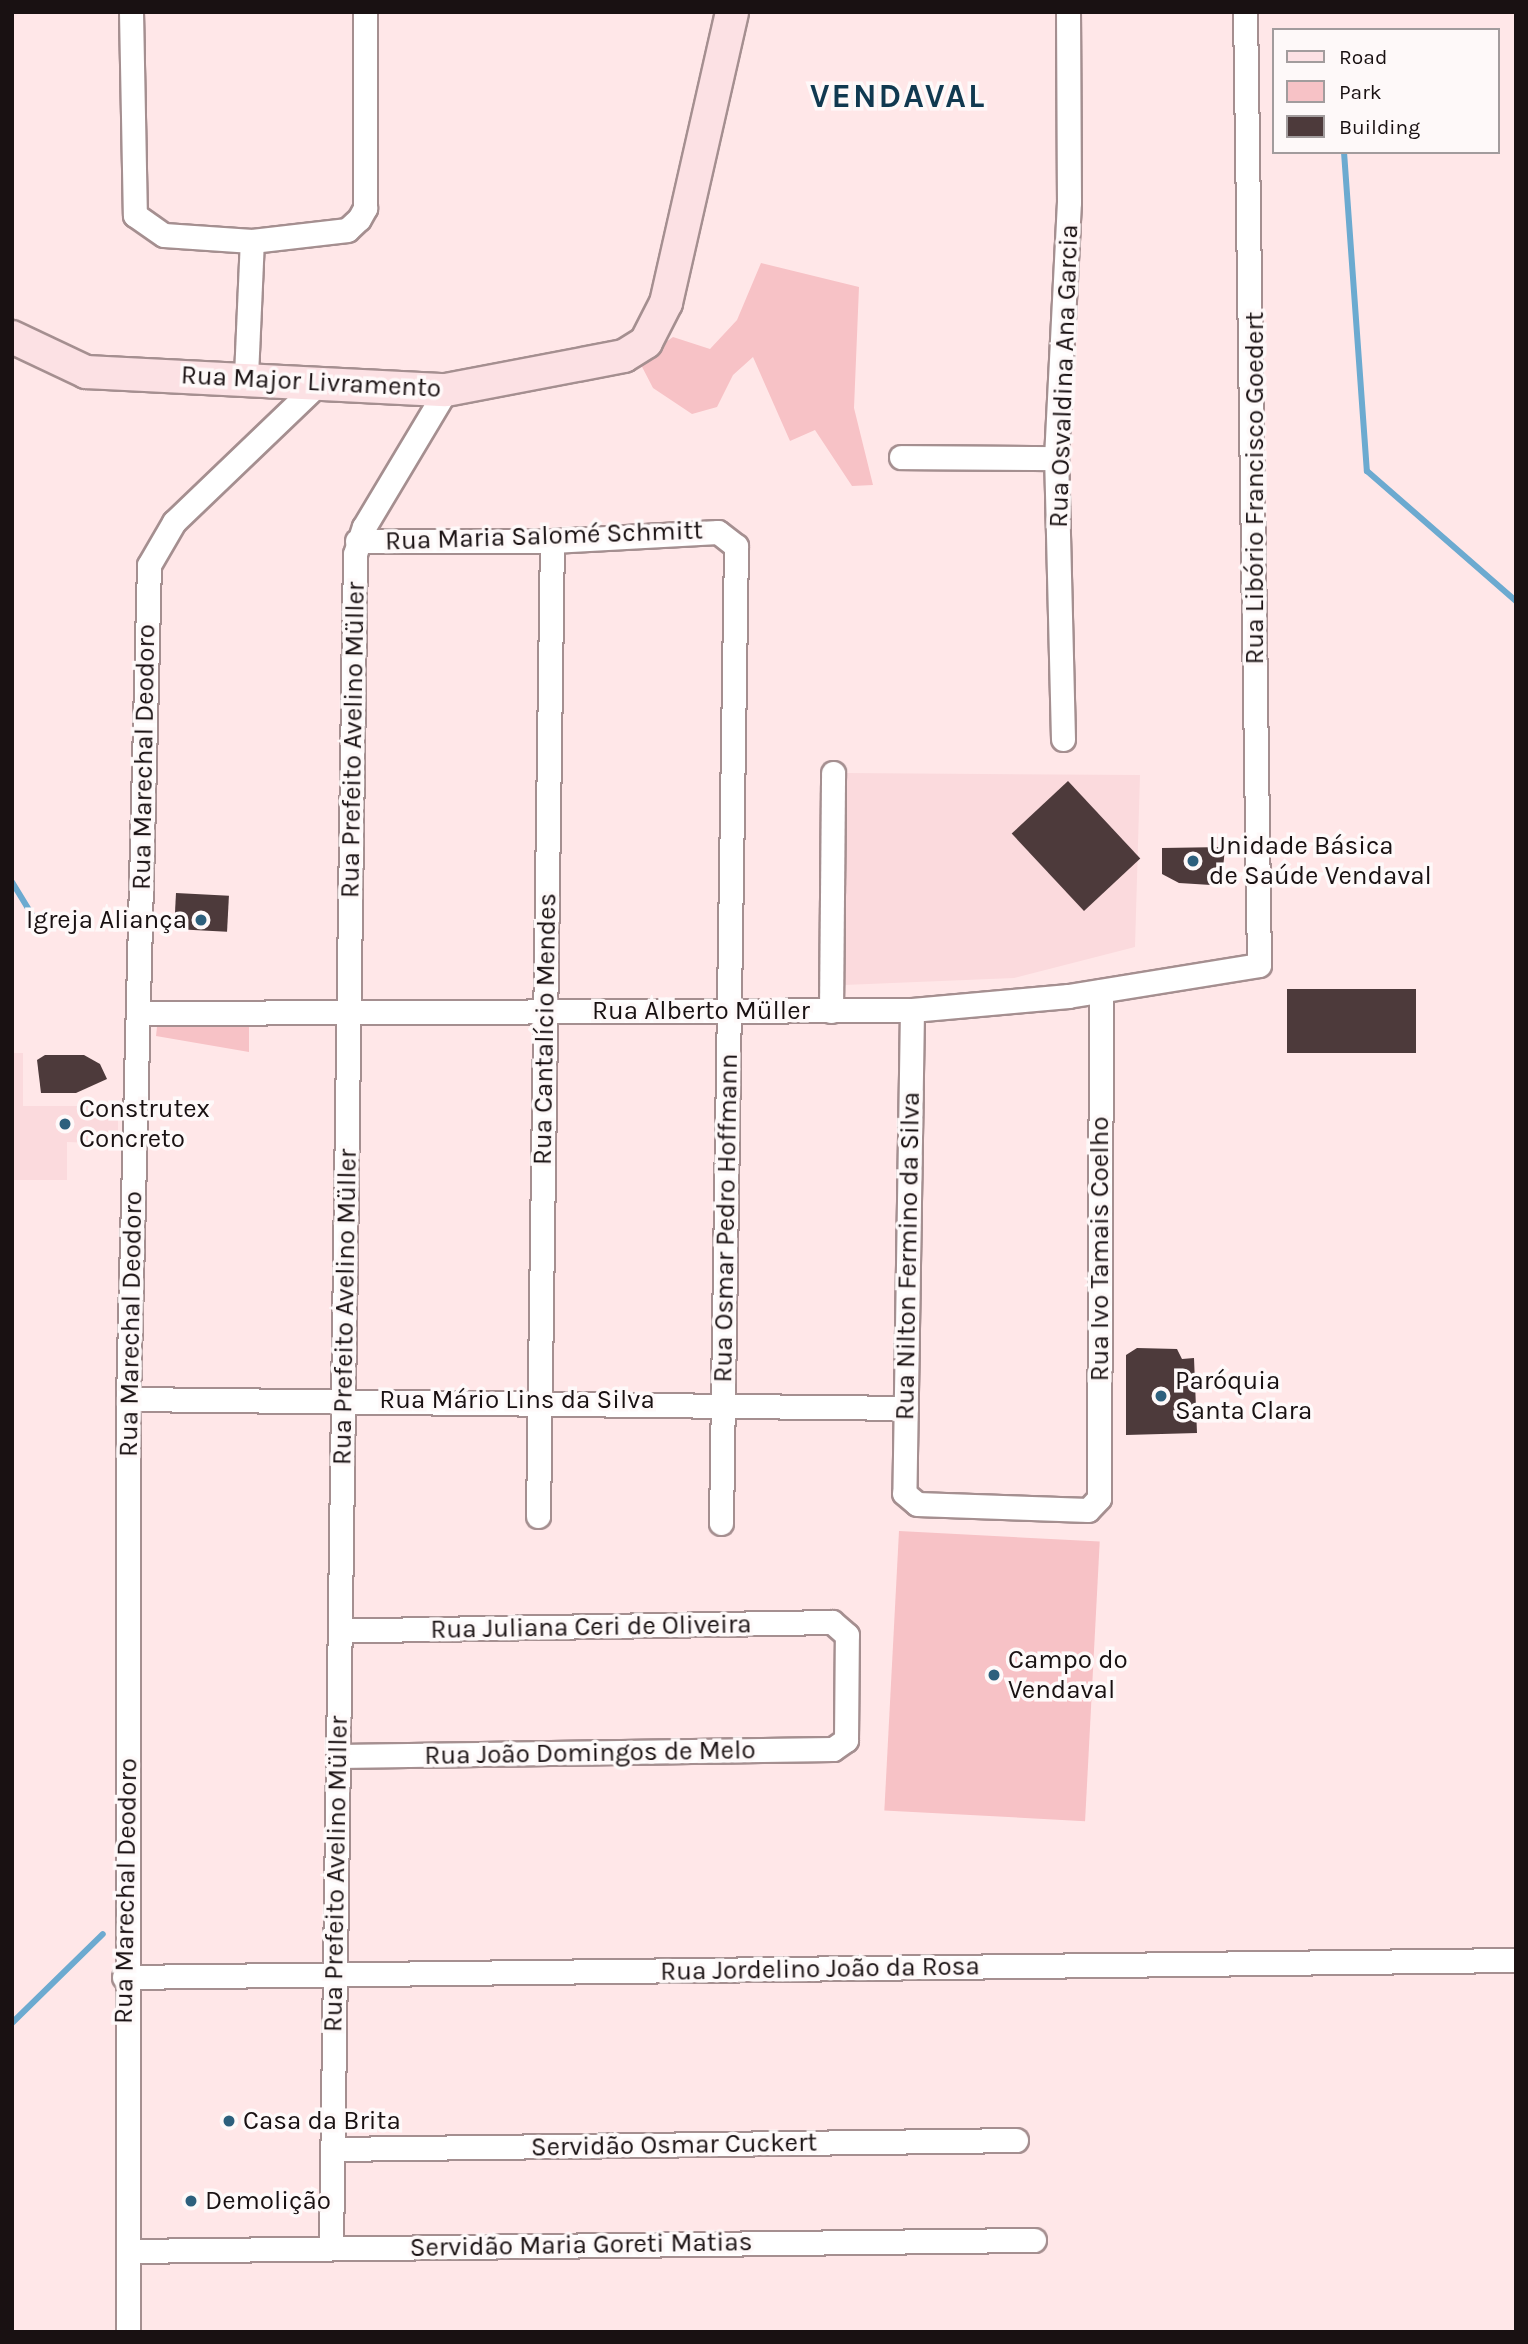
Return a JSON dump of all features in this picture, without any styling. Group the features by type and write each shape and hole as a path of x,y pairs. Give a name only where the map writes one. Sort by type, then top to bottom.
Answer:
{"main road":[{"name":"Rua Major Livramento","path":"12,337 86,372 246,376 317,385 446,390 608,361 652,335 666,303 732,12"}],"street":[{"path":"131,12 135,215 164,235 252,241 347,230 359,219 365,208 365,12"},
{"name":"Rua Osvaldina Ana Garcia","path":"1063,739 1056,458 1069,202 1068,12"},
{"name":"Rua Libório Francisco Goedert","path":"1245,12 1259,965"},
{"path":"246,376 252,241"},
{"name":"Rua Marechal Deodoro","path":"128,2332 124,1977 128,1399 153,550 317,385"},
{"name":"Rua Prefeito Avelino Müller","path":"331,2248 332,1975 338,1756 357,541 446,390"},
{"path":"901,457 1056,458"},
{"name":"Rua Maria Salomé Schmitt","path":"357,541 552,541 729,536"},
{"name":"Rua Osmar Pedro Hoffmann","path":"721,1523 736,546 729,536"},
{"name":"Rua Cantalício Mendes","path":"538,1516 552,541"},
{"path":"831,1011 833,773"},
{"name":"Rua Alberto Müller","path":"138,1013 912,1010 1101,991 1259,965"},
{"name":"Rua Ivo Tamais Coelho","path":"908,1502 1095,1506 1101,991"},
{"name":"Rua Nilton Fermino da Silva","path":"908,1502 906,1408 912,1010"},
{"name":"Rua Mário Lins da Silva","path":"128,1399 723,1402 906,1408"},
{"name":"Rua Juliana Ceri de Oliveira","path":"340,1631 832,1622 847,1635 846,1740 841,1745"},
{"name":"Rua João Domingos de Melo","path":"338,1756 841,1745"},
{"name":"Rua Jordelino João da Rosa","path":"124,1977 1516,1960"},
{"name":"Servidão Osmar Cuckert","path":"333,2150 1016,2140"},
{"name":"Servidão Maria Goreti Matias","path":"128,2251 1034,2240"}],"shaded area":[{"path":"845,773 1140,775 1135,947 1014,978 844,985"},
{"name":"Construtex Concreto","path":"12,1053 23,1053 23,1106 118,1106 118,1144 67,1142 67,1180 12,1180"}],"green space":[{"path":"761,263 859,287 854,408 873,485 852,486 815,430 790,441 753,357 733,375 717,407 692,414 653,388 639,361 673,337 710,349 737,320"},
{"path":"249,1025 249,1052 156,1036 157,1027"},
{"name":"Campo do Vendaval","path":"899,1531 1100,1542 1085,1821 884,1811"}],"building":[{"path":"1068,781 1140,859 1084,911 1012,834"},
{"name":"Unidade Básica de Saúde Vendaval","path":"1225,847 1222,880 1211,885 1179,883 1162,874 1162,848"},
{"name":"Igreja Aliança","path":"176,893 229,896 227,932 174,929"},
{"path":"1287,989 1416,989 1416,1053 1287,1053"},
{"path":"45,1055 84,1055 100,1064 107,1079 76,1093 41,1093 37,1060"},
{"name":"Paróquia Santa Clara","path":"1137,1348 1177,1349 1182,1359 1194,1358 1197,1433 1126,1435 1126,1355"}],"waterway":[{"path":"1344,154 1367,471 1516,601"},
{"path":"12,882 40,928"},
{"path":"12,2023 103,1934"}],"place":[{"name":"Unidade Básica de Saúde Vendaval","path":"1193,861"},
{"name":"Igreja Aliança","path":"201,920"},
{"name":"Construtex Concreto","path":"65,1124"},
{"name":"Paróquia Santa Clara","path":"1161,1396"},
{"name":"Campo do Vendaval","path":"994,1675"},
{"name":"Casa da Brita","path":"229,2121"},
{"name":"Demolição","path":"191,2201"}],"district":[{"name":"VENDAVAL","path":"898,97"}]}
